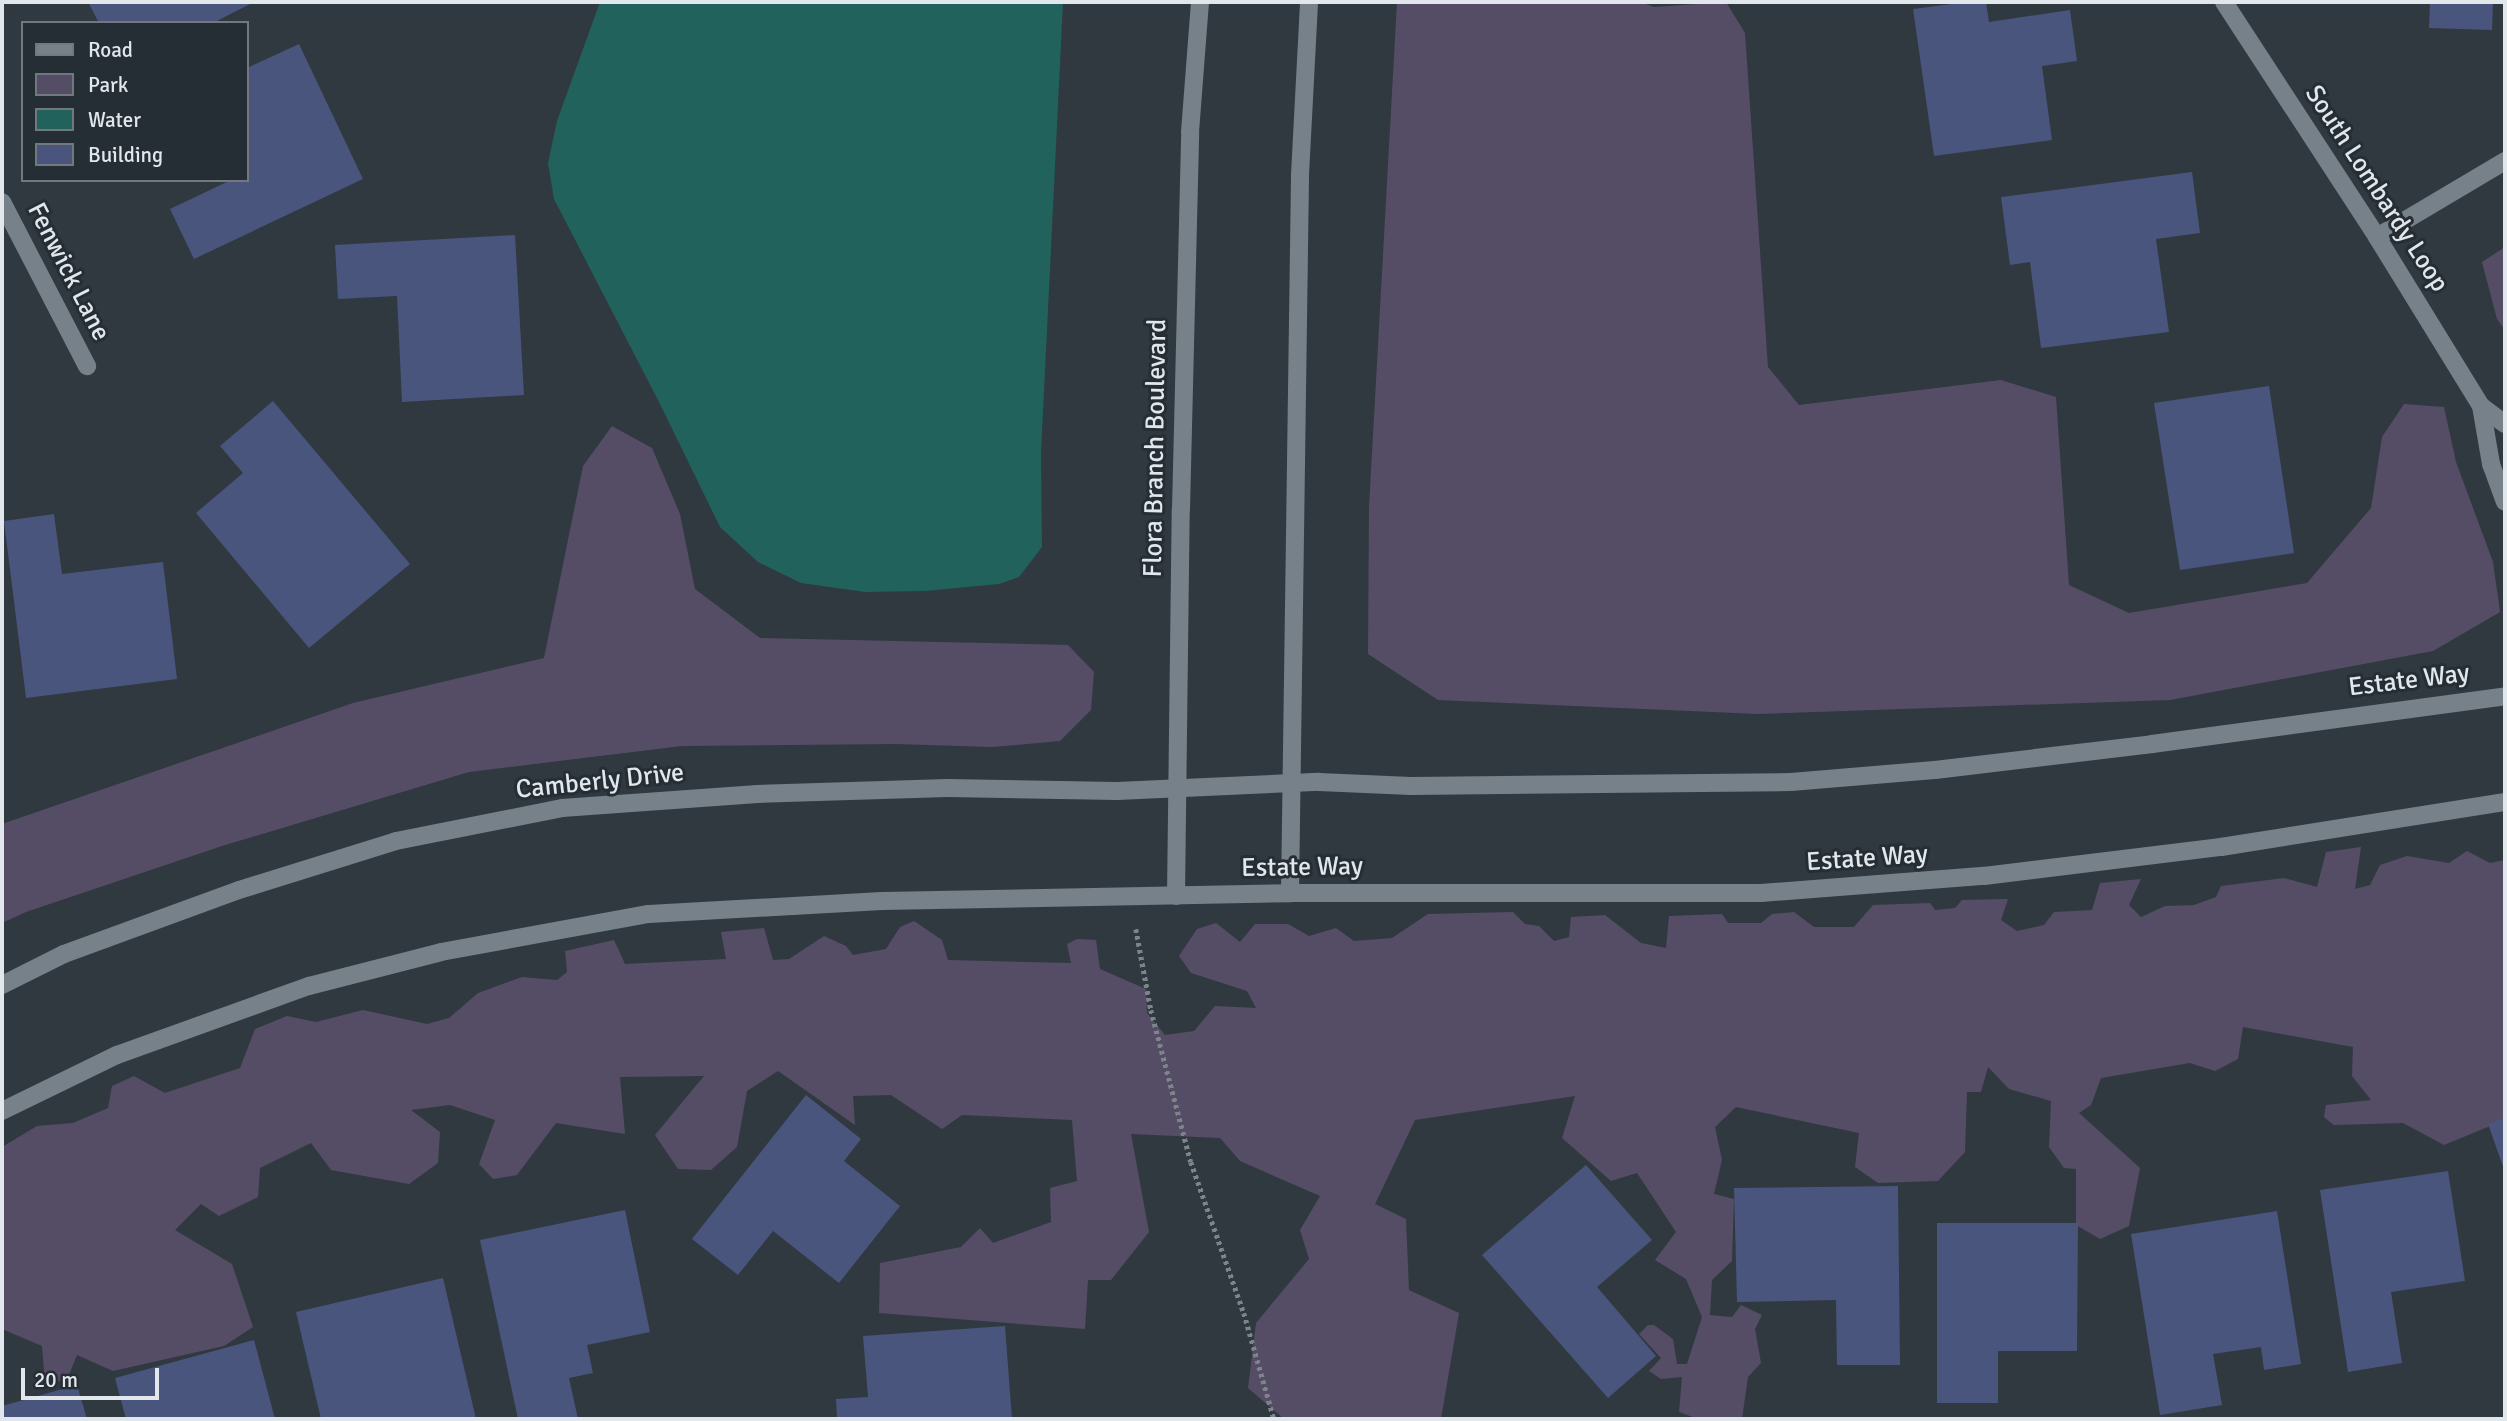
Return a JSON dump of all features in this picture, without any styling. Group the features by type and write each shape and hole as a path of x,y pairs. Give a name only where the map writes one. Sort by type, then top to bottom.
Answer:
{"street":[{"name":"Flora Branch Boulevard","path":"1177,896 1176,788 1190,132 1200,2"},
{"path":"1290,893 1299,216 1309,2"},
{"name":"South Lombardy Loop","path":"2224,2 2378,237 2481,406 2491,464 2505,502"},
{"path":"2378,237 2505,160"},
{"name":"Fenwick Lane","path":"2,202 87,366"},
{"name":"South Lombardy Loop","path":"2481,406 2505,424"},
{"name":"Estate Way","path":"1233,786 1791,782 1935,770 2139,746 2505,696"},
{"name":"Camberly Drive","path":"2,985 64,954 252,886 396,841 562,808 757,793 947,788 1233,786"},
{"name":"Estate Way","path":"1177,896 1290,893 1761,893 1984,876 2155,855 2505,802"},
{"path":"2,1111 117,1055 309,986 441,952 537,932 649,914 751,907 1177,896"}],"path":[{"path":"1136,896 1138,953 1170,1086 1191,1162 1244,1313 1274,1419"}],"green space":[{"path":"1397,2 1640,2 1654,7 1726,2 1745,33 1768,367 1799,405 2001,380 2056,397 2069,585 2129,613 2307,583 2371,508 2382,437 2404,404 2444,407 2456,462 2493,562 2500,612 2433,651 2170,700 1758,714 1438,700 1368,654 1369,507"},
{"path":"2505,247 2505,330 2497,319 2482,262"},
{"path":"612,426 652,448 680,514 695,589 760,638 1068,645 1094,672 1091,710 1060,741 992,747 896,744 682,746 469,772 222,846 26,912 2,923 2,824 353,703 544,658 583,466"},
{"path":"2361,847 2355,889 2370,885 2380,865 2407,856 2449,863 2467,851 2490,863 2505,860 2505,1120 2444,1145 2403,1123 2334,1125 2324,1117 2326,1105 2371,1100 2352,1076 2353,1047 2243,1027 2238,1059 2215,1071 2190,1063 2101,1078 2091,1105 2079,1113 2140,1168 2129,1226 2100,1239 2076,1225 2076,1169 2064,1168 2049,1147 2051,1101 2009,1089 1988,1067 1981,1092 1967,1092 1965,1152 1938,1181 1878,1183 1855,1167 1859,1133 1736,1107 1715,1127 1722,1160 1714,1194 1734,1199 1732,1261 1712,1280 1710,1315 1732,1317 1741,1305 1762,1315 1755,1329 1761,1363 1748,1377 1742,1419 1698,1419 1679,1412 1682,1377 1661,1379 1649,1371 1661,1358 1639,1334 1648,1325 1654,1325 1673,1339 1677,1364 1687,1364 1702,1317 1686,1279 1655,1260 1676,1232 1637,1173 1611,1181 1562,1138 1575,1096 1415,1120 1375,1204 1406,1219 1409,1290 1459,1313 1441,1419 1284,1419 1248,1388 1256,1323 1309,1259 1300,1230 1320,1196 1240,1161 1220,1138 1131,1134 1149,1232 1111,1280 1088,1280 1085,1329 879,1313 880,1263 961,1247 980,1228 993,1243 1051,1222 1050,1188 1077,1181 1072,1120 962,1115 942,1129 891,1095 853,1096 855,1125 778,1071 747,1091 737,1147 711,1170 678,1169 655,1135 704,1076 620,1077 625,1134 556,1123 517,1175 493,1179 479,1164 495,1120 450,1105 411,1110 440,1132 438,1163 409,1184 331,1170 311,1143 260,1168 258,1197 219,1216 201,1204 175,1230 232,1264 253,1327 224,1346 113,1371 77,1355 67,1380 45,1383 42,1346 2,1329 2,1147 37,1126 73,1123 108,1108 112,1086 134,1076 165,1093 240,1068 255,1029 287,1016 316,1022 363,1010 427,1024 449,1018 478,993 522,977 557,980 567,972 565,951 614,940 625,964 726,959 721,932 764,928 773,960 789,959 824,936 846,946 853,955 886,949 900,927 914,921 942,940 948,960 1071,963 1067,944 1077,939 1096,940 1100,969 1146,989 1147,1013 1165,1035 1194,1031 1215,1006 1256,1008 1247,991 1191,973 1179,956 1197,929 1216,923 1240,942 1255,924 1288,924 1309,936 1336,928 1354,941 1392,938 1428,914 1513,912 1525,924 1539,926 1554,941 1569,937 1571,917 1605,915 1641,943 1666,948 1669,916 1722,914 1728,923 1761,923 1772,914 1794,912 1814,927 1854,927 1873,905 1930,903 1935,910 1955,908 1962,900 2008,899 2001,920 2017,931 2044,925 2054,912 2092,910 2100,883 2141,879 2129,905 2141,917 2165,906 2194,905 2216,897 2221,886 2284,878 2317,887 2326,852"}],"water":[{"path":"600,2 1063,2 1041,453 1042,547 1019,577 999,584 925,591 865,592 801,583 758,562 720,527 554,199 548,163 557,121"}],"building":[{"path":"88,2 254,2 217,21 98,21"},
{"path":"1986,2 1989,22 2070,10 2077,61 2042,66 2052,140 1934,156 1913,9"},
{"path":"2430,2 2493,2 2492,30 2429,28"},
{"path":"299,44 363,179 194,259 170,209 227,182 248,182 248,68"},
{"path":"2192,172 2200,233 2156,239 2169,332 2041,348 2030,262 2010,265 2001,197"},
{"path":"515,235 524,395 402,402 397,296 338,299 335,245"},
{"path":"2269,386 2294,553 2180,570 2154,403"},
{"path":"273,401 410,564 309,648 196,513 243,473 220,446"},
{"path":"54,514 62,574 163,562 177,679 26,698 4,521"},
{"path":"806,1095 861,1139 844,1161 900,1206 839,1283 773,1231 738,1275 692,1239"},
{"path":"2505,1118 2505,1172 2488,1124"},
{"path":"1586,1165 1652,1240 1597,1287 1656,1356 1608,1398 1482,1255"},
{"path":"2448,1171 2465,1281 2391,1292 2402,1363 2348,1372 2320,1190"},
{"path":"1898,1186 1900,1365 1837,1365 1836,1300 1737,1302 1734,1188"},
{"path":"625,1210 650,1332 587,1345 593,1373 569,1378 578,1419 518,1419 480,1240"},
{"path":"2277,1211 2301,1364 2264,1370 2261,1347 2213,1354 2222,1405 2160,1415 2131,1234"},
{"path":"1937,1223 2078,1223 2077,1351 1998,1351 1998,1403 1937,1403"},
{"path":"443,1278 476,1419 321,1419 296,1312"},
{"path":"1005,1326 1012,1419 837,1419 836,1399 868,1397 863,1336"},
{"path":"254,1340 275,1419 126,1419 115,1378"},
{"path":"77,1385 87,1419 2,1419 2,1406"}]}
